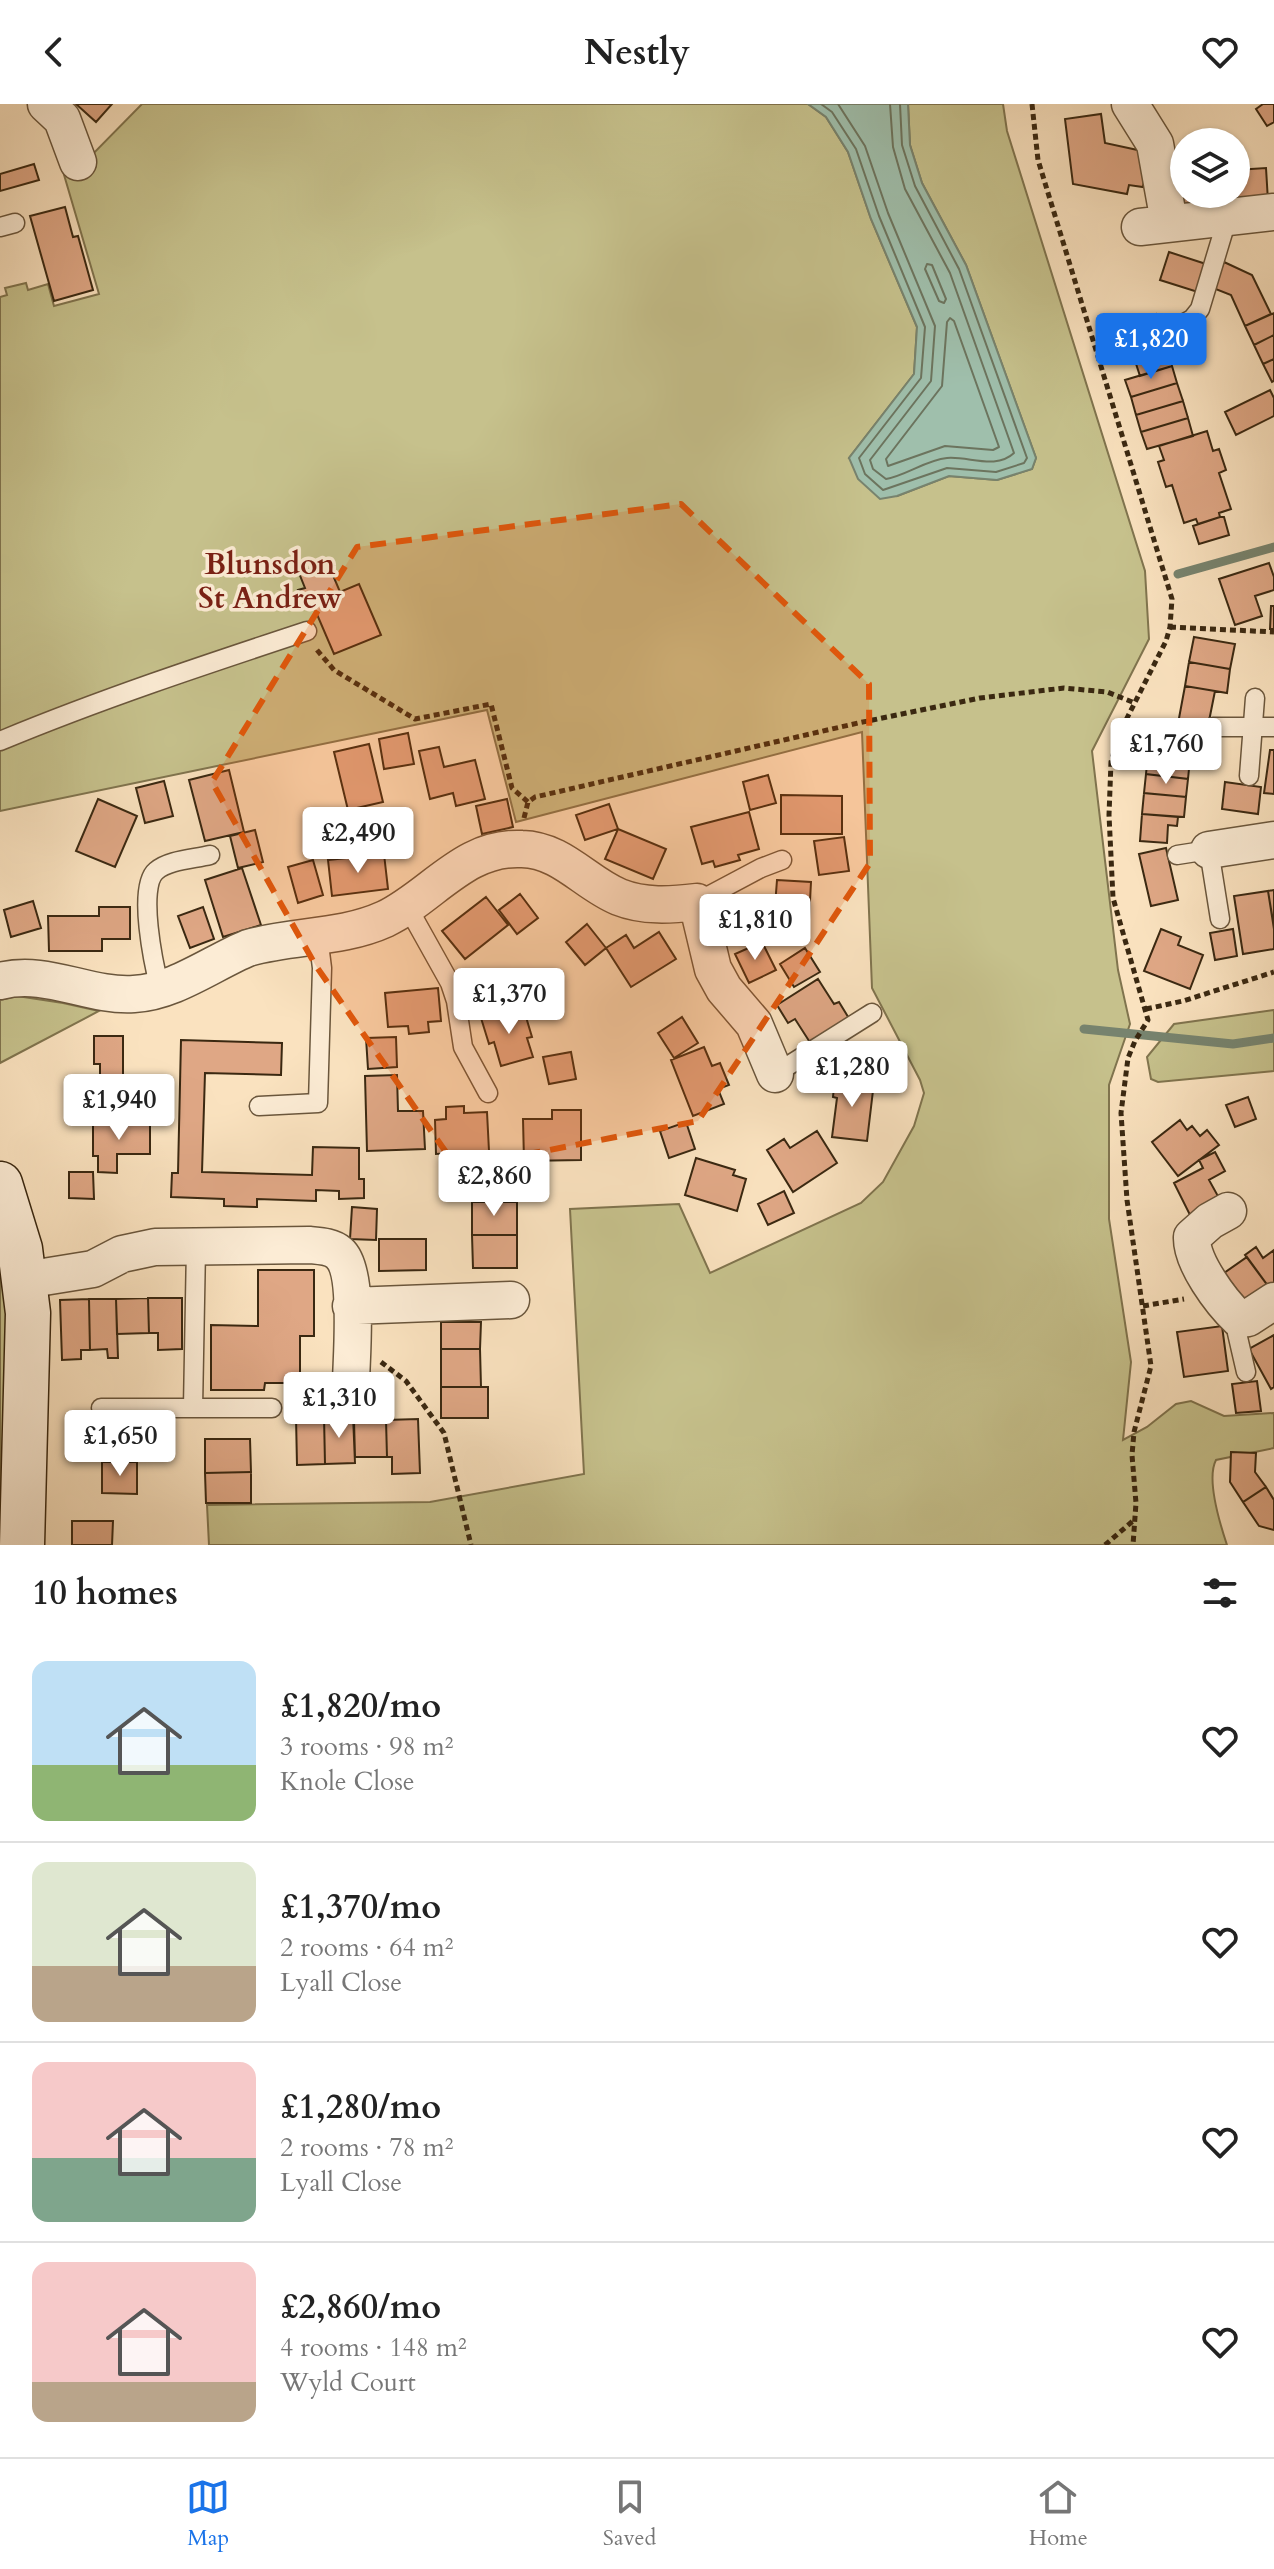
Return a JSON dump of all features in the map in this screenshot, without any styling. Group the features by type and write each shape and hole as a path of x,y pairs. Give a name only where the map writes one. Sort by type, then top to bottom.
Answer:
{"street":[{"path":"46,104 62,119 78,162"},
{"path":"1138,107 1160,159 1155,225 1228,216 1273,215"},
{"path":"1193,852 1274,840"},
{"path":"0,981 34,978 123,994 160,989 264,943 365,927 407,906 482,854 522,848 558,857 604,889 632,902 664,905 697,902 713,969 724,989 754,1024 775,1074"},
{"path":"0,1184 20,1249 28,1313 22,1545"},
{"path":"1228,1211 1196,1231 1192,1242 1200,1267 1237,1318 1248,1318 1274,1301"},
{"path":"25,1280 93,1269 138,1249 328,1247 340,1253 350,1275 351,1368"},
{"path":"351,1306 511,1300"}],"lane":[{"path":"1172,330 1192,319 1200,309 1228,216"},
{"path":"0,741 58,716 307,631"},
{"path":"1249,776 1246,729 1255,698"},
{"path":"1213,727 1274,727"},
{"path":"1193,852 1220,919"},
{"path":"160,989 147,898 149,881 154,872 164,866 210,855"},
{"path":"697,902 782,860"},
{"path":"407,906 450,983 463,1047 488,1093"},
{"path":"259,1106 318,1103 322,968 318,936"},
{"path":"775,1074 872,1013"},
{"path":"193,1408 196,1247"},
{"path":"1237,1318 1237,1333 1246,1372"},
{"path":"101,1408 272,1408"}],"path":[{"path":"1032,104 1038,160 1170,587 1173,609 1170,627 1153,669 1119,734 1111,762 1113,898 1146,1009 1146,1024 1128,1058 1121,1113 1127,1200 1151,1366 1134,1432 1133,1545"},
{"path":"1170,627 1274,632"},
{"path":"307,631 322,659 334,670 415,719 491,704 512,788 527,805 535,797 980,698 1064,688 1107,692 1135,703"},
{"path":"1146,1009 1183,1001 1274,972"},
{"path":"351,1368 389,1366 406,1381 444,1433 471,1545"},
{"path":"1105,1545 1135,1520"}],"highlighted area":[{"path":"681,504 869,684 870,863 698,1121 457,1168 316,966 212,782 357,547"}],"shaded area":[{"path":"142,104 808,104 826,117 848,152 871,219 917,327 914,374 849,458 897,496 949,476 997,480 1032,469 1036,458 966,265 922,183 910,145 908,104 1003,104 1007,131 1145,571 1149,639 1092,751 1118,970 1130,1024 1109,1085 1109,1219 1131,1362 1123,1440 1147,1427 1176,1404 1191,1401 1224,1416 1274,1413 1274,1448 1216,1460 1213,1468 1213,1490 1227,1545 209,1545 207,1505 430,1502 584,1474 570,1209 679,1204 710,1273 861,1203 883,1182 914,1126 924,1093 872,988 862,732 516,822 487,710 0,811 0,297 7,295 5,288 26,283 28,290 48,284 54,306 99,294 62,168 88,159"},
{"path":"17,996 99,1011 0,1063 0,1000"},
{"path":"1274,1010 1274,1071 1158,1082 1151,1079 1147,1057 1174,1024"},
{"path":"0,1234 8,1261 14,1545 0,1545"}],"water":[{"path":"808,104 908,104 910,145 922,183 966,265 1036,458 1032,469 997,480 949,476 897,496 880,499 858,479 849,458 914,374 917,327 871,219 848,152 826,117"}],"building":[{"path":"76,104 112,104 96,122"},
{"path":"1263,104 1274,104 1274,122 1267,126 1256,109"},
{"path":"1101,114 1105,143 1142,151 1148,158 1143,187 1129,185 1127,194 1073,184 1065,119"},
{"path":"34,164 39,180 0,191 0,174"},
{"path":"1266,168 1268,201 1250,203 1250,169"},
{"path":"65,207 73,237 78,236 93,290 54,301 30,216"},
{"path":"1169,252 1209,265 1201,293 1160,280"},
{"path":"1224,262 1252,275 1271,314 1245,326 1231,295 1213,288"},
{"path":"1274,313 1274,335 1254,345 1245,326"},
{"path":"1156,314 1172,366 1140,376 1123,324"},
{"path":"1274,335 1274,359 1263,364 1254,345"},
{"path":"1274,359 1274,381 1272,382 1263,364"},
{"path":"1172,366 1177,383 1131,397 1125,380"},
{"path":"1177,383 1183,401 1136,415 1131,397"},
{"path":"1270,390 1274,398 1274,416 1236,435 1225,412"},
{"path":"1183,401 1188,418 1141,432 1136,415"},
{"path":"1188,418 1193,436 1147,449 1141,432"},
{"path":"1207,431 1213,451 1219,449 1226,470 1219,473 1231,509 1219,513 1220,517 1198,524 1196,519 1184,523 1172,485 1166,487 1158,462 1164,460 1159,446"},
{"path":"1224,517 1229,535 1199,544 1193,526"},
{"path":"327,561 340,592 359,584 381,635 334,654 310,598 303,601 298,590 305,588 299,573"},
{"path":"1269,563 1274,590 1255,596 1262,616 1235,625 1219,579"},
{"path":"1271,606 1274,606 1274,629 1270,629"},
{"path":"1194,637 1235,644 1230,669 1189,662"},
{"path":"1189,662 1230,669 1227,693 1185,686"},
{"path":"1185,686 1215,691 1205,734 1177,729"},
{"path":"408,733 414,764 384,769 379,739"},
{"path":"1150,733 1192,738 1190,759 1148,754"},
{"path":"369,744 383,802 348,810 334,752"},
{"path":"439,747 444,767 475,760 485,799 456,806 453,793 430,799 419,751"},
{"path":"1270,750 1274,750 1274,794 1264,793"},
{"path":"1148,754 1190,759 1188,779 1146,774"},
{"path":"229,770 244,832 205,841 189,780"},
{"path":"1146,774 1188,779 1186,797 1144,793"},
{"path":"768,775 776,803 750,810 743,782"},
{"path":"164,781 173,816 145,823 136,788"},
{"path":"1225,782 1261,787 1258,814 1222,809"},
{"path":"1144,793 1186,797 1184,817 1142,814"},
{"path":"781,795 842,796 842,834 781,834"},
{"path":"98,799 137,816 115,867 76,851"},
{"path":"507,799 513,827 482,834 476,806"},
{"path":"609,804 618,829 585,840 576,815"},
{"path":"749,812 759,849 738,855 740,860 715,867 713,861 702,864 691,827"},
{"path":"1142,814 1178,817 1177,826 1168,825 1167,843 1140,841"},
{"path":"618,829 666,849 653,879 605,859"},
{"path":"255,830 263,862 238,868 230,836"},
{"path":"844,837 849,871 819,875 814,841"},
{"path":"1166,848 1178,900 1151,906 1139,854"},
{"path":"384,854 388,889 332,896 328,860"},
{"path":"313,860 323,895 298,903 288,867"},
{"path":"242,868 261,925 223,937 205,880"},
{"path":"777,880 811,882 808,939 776,937 777,932 763,931 765,905 775,906"},
{"path":"1274,890 1274,921 1273,921 1268,891"},
{"path":"1268,891 1274,949 1243,954 1234,896"},
{"path":"520,894 538,918 517,934 499,910"},
{"path":"486,897 508,925 465,959 442,931"},
{"path":"33,901 41,928 11,937 4,910"},
{"path":"99,907 130,907 130,939 102,939 102,951 49,951 48,916 99,916"},
{"path":"203,907 214,939 190,948 178,916"},
{"path":"587,924 606,948 585,965 566,942"},
{"path":"1161,929 1181,937 1178,945 1203,955 1190,989 1144,971"},
{"path":"1233,929 1237,956 1215,960 1210,933"},
{"path":"659,932 676,959 631,987 606,948 626,935 634,948"},
{"path":"762,942 776,970 749,983 735,954"},
{"path":"805,948 820,972 794,987 780,964"},
{"path":"534,971 542,1001 515,1008 508,978"},
{"path":"818,979 834,1004 839,1002 850,1020 811,1044 795,1019 788,1023 777,1005"},
{"path":"438,988 441,1021 428,1022 429,1032 409,1034 408,1026 388,1027 385,993"},
{"path":"515,1008 519,1019 526,1017 532,1037 527,1038 533,1057 501,1066 494,1042 489,1044 481,1018"},
{"path":"682,1017 698,1043 674,1058 658,1033"},
{"path":"94,1036 123,1036 123,1088 150,1088 150,1122 93,1121 93,1088 100,1088 100,1064 94,1064"},
{"path":"396,1037 397,1067 368,1069 366,1038"},
{"path":"181,1040 282,1043 281,1075 205,1073 202,1172 312,1175 313,1147 359,1148 359,1179 364,1179 364,1198 339,1199 339,1191 316,1190 316,1201 257,1199 257,1207 224,1206 224,1199 171,1197 172,1173 178,1173"},
{"path":"704,1047 712,1066 720,1063 729,1085 718,1089 724,1104 693,1116 671,1060"},
{"path":"571,1052 576,1079 549,1084 543,1057"},
{"path":"865,1055 897,1058 894,1084 863,1080"},
{"path":"397,1075 398,1111 423,1111 425,1149 367,1151 365,1076"},
{"path":"835,1077 874,1082 867,1141 832,1137 837,1098 833,1097"},
{"path":"1248,1097 1256,1119 1235,1127 1226,1105"},
{"path":"464,1106 464,1113 487,1112 489,1151 436,1154 435,1120 446,1119 446,1107"},
{"path":"552,1110 581,1110 581,1160 524,1161 523,1119 552,1119"},
{"path":"1180,1120 1187,1130 1192,1126 1200,1136 1207,1130 1219,1145 1178,1176 1152,1142"},
{"path":"93,1121 150,1122 150,1154 117,1154 117,1173 98,1172 98,1156 93,1156"},
{"path":"686,1122 695,1149 669,1158 660,1131"},
{"path":"817,1131 837,1163 793,1192 767,1150 784,1139 790,1148"},
{"path":"1215,1152 1225,1171 1209,1180 1224,1207 1194,1223 1174,1183 1203,1168 1199,1160"},
{"path":"489,1154 515,1154 515,1183 490,1183"},
{"path":"696,1158 735,1170 733,1175 746,1179 737,1211 685,1195"},
{"path":"69,1172 93,1172 94,1199 69,1198"},
{"path":"784,1191 794,1213 768,1225 758,1204"},
{"path":"472,1202 517,1202 517,1235 472,1235"},
{"path":"352,1207 377,1209 376,1240 350,1239"},
{"path":"472,1235 517,1235 517,1268 473,1268"},
{"path":"379,1239 426,1239 426,1270 379,1271"},
{"path":"1256,1247 1263,1258 1274,1250 1274,1287 1271,1290 1245,1255"},
{"path":"1247,1257 1271,1290 1249,1306 1224,1273"},
{"path":"258,1270 314,1270 314,1336 300,1336 300,1383 265,1383 264,1390 211,1390 211,1325 258,1326"},
{"path":"148,1298 182,1298 182,1349 158,1350 158,1333 149,1333"},
{"path":"148,1298 149,1333 117,1334 116,1299"},
{"path":"89,1299 90,1350 81,1350 81,1359 62,1360 60,1300"},
{"path":"89,1299 116,1299 118,1358 108,1358 107,1349 90,1350"},
{"path":"441,1322 481,1322 480,1349 441,1349"},
{"path":"1222,1326 1228,1371 1184,1377 1177,1332"},
{"path":"1274,1335 1274,1387 1271,1389 1249,1349"},
{"path":"441,1349 480,1349 481,1387 441,1387"},
{"path":"1257,1381 1261,1411 1236,1413 1232,1384"},
{"path":"441,1387 488,1387 488,1418 441,1418"},
{"path":"353,1415 355,1463 325,1464 324,1416"},
{"path":"324,1416 325,1464 297,1465 296,1417"},
{"path":"418,1419 420,1473 392,1474 392,1457 387,1457 386,1420"},
{"path":"386,1420 387,1457 355,1457 354,1421"},
{"path":"102,1429 137,1430 137,1462 102,1462"},
{"path":"205,1439 250,1439 251,1472 205,1473"},
{"path":"1231,1452 1256,1453 1255,1472 1266,1487 1243,1502 1230,1482"},
{"path":"102,1462 137,1462 137,1494 102,1493"},
{"path":"251,1472 251,1503 206,1503 205,1473"},
{"path":"1266,1487 1274,1500 1274,1530 1259,1526 1243,1502"},
{"path":"72,1521 113,1521 112,1545 72,1545"}],"waterway":[{"path":"1178,574 1274,547"},
{"path":"1084,1029 1233,1044 1274,1038"}],"district":[{"name":"Blunsdon St Andrew","path":"270,581"}]}
